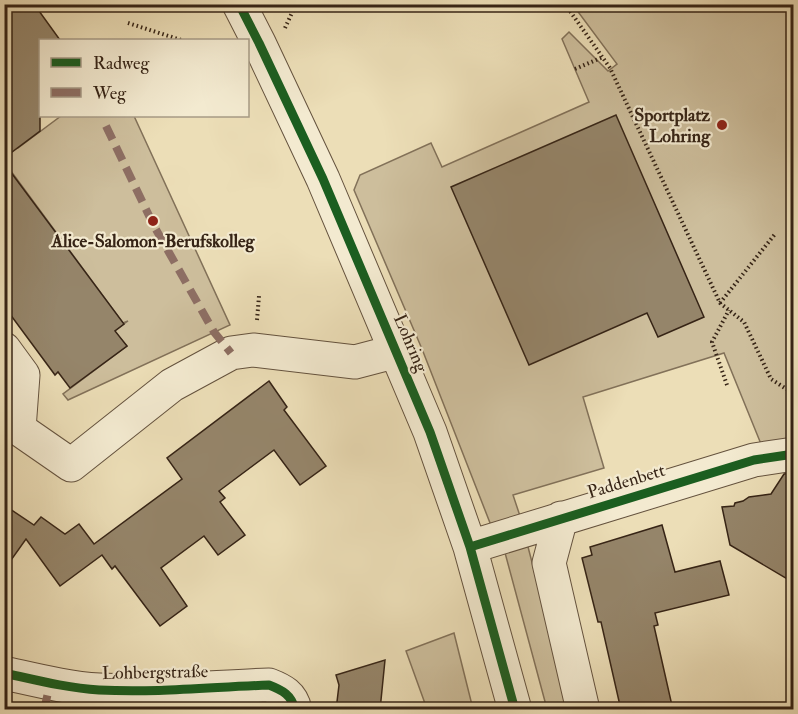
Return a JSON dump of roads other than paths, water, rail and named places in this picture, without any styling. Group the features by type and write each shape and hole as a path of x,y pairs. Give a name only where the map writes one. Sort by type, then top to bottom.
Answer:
{"street":[{"name":"Lohring","path":"239,4 323,178 430,432 470,547 515,710"},
{"path":"4,349 23,375 19,429 71,465 172,385 231,353 253,350 355,362 397,351"},
{"name":"Paddenbett","path":"470,547 753,460 794,454"},
{"path":"561,518 549,563 583,710"},
{"name":"Lohbergstraße","path":"4,673 50,684 98,690 147,700 269,685 282,690 293,700 295,710"}],"place":[{"name":"Sportplatz Lohring","path":"722,125"},
{"name":"Alice-Salomon-Berufskolleg","path":"153,221"}]}
